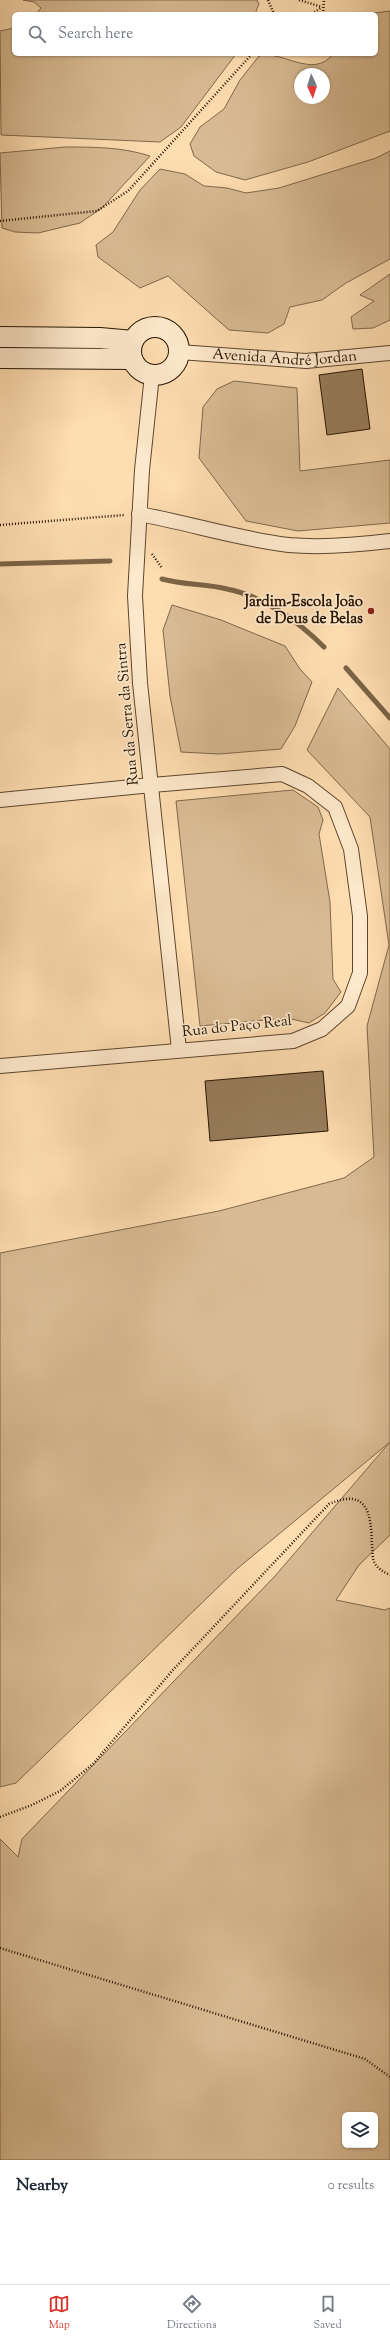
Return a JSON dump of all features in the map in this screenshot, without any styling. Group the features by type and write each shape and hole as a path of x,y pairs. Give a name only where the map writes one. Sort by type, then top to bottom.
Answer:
{"street":[{"path":"146,328 165,329 173,335 179,352 176,362 170,369 162,374 152,374 136,366 133,350 138,333 146,328"},
{"path":"0,337 100,338 133,350"},
{"path":"0,358 133,350"},
{"name":"Avenida André Jordan","path":"179,352 306,361 390,353"},
{"name":"Rua da Serra da Sintra","path":"152,374 139,514 135,596 140,683 179,1050"},
{"path":"139,514 186,523 244,537 290,545 346,546 390,541"},
{"name":"Rua do Paço Real","path":"0,800 282,774 308,786 335,807 351,849 360,916 360,973 348,1006 322,1029 293,1041 0,1066"}],"path":[{"path":"268,0 273,12"},
{"path":"299,0 322,7"},
{"path":"323,12 322,7 324,0"},
{"path":"315,12 322,7"},
{"path":"0,221 97,211 110,203 128,191 250,56"},
{"path":"0,525 139,514"},
{"path":"0,1817 32,1805 60,1791 93,1764 172,1671 329,1504 342,1498 355,1499 363,1504 371,1517 373,1561 381,1571 390,1575"},
{"path":"0,1948 365,2059 390,2077"}],"shaded area":[{"path":"23,0 257,0 259,4 256,12 38,12 41,8 34,2"},
{"path":"390,11 390,131 308,162 245,180 216,172 194,156 190,144 200,127 224,109 240,80 259,56 277,56 297,62 316,64 325,61 331,56 378,56 378,13"},
{"path":"12,28 12,56 234,56 181,127 160,142 1,135 0,31"},
{"path":"65,147 97,147 118,149 150,156 102,208 80,223 38,233 15,232 2,228 0,153"},
{"path":"390,151 390,259 346,283 322,300 290,307 284,324 268,333 229,330 168,276 140,288 98,257 96,245 113,232 140,190 160,169 185,174 204,186 227,188 246,193 279,188 376,158"},
{"path":"390,274 390,320 373,328 353,329 351,317 374,301 360,295"},
{"path":"234,381 297,388 300,471 390,460 390,523 298,531 246,521 199,458 203,407 217,389"},
{"path":"172,605 221,620 285,646 300,669 312,682 295,726 281,749 219,754 181,752 170,696 163,630"},
{"path":"338,688 390,749 390,1442 238,1568 16,1783 0,1787 0,1253 219,1211 344,1178 374,1157 367,1026 389,945 370,817 307,750"},
{"path":"293,790 318,807 323,820 319,834 330,902 333,979 341,992 325,1013 309,1023 287,1018 200,1026 176,801"},
{"path":"390,1442 390,1535 359,1565 336,1600 385,1610 390,1608 390,2160 0,2160 0,1839 18,1857 22,1839 275,1576"}],"building":[{"path":"362,369 370,429 327,435 319,375"},
{"path":"323,1071 328,1131 210,1141 205,1081"}],"waterway":[{"path":"0,564 110,561"},
{"path":"162,579 219,587 254,597 291,619 324,647"},
{"path":"346,668 390,718"}],"place":[{"name":"Jardim-Escola João de Deus de Belas","path":"371,611"}]}
